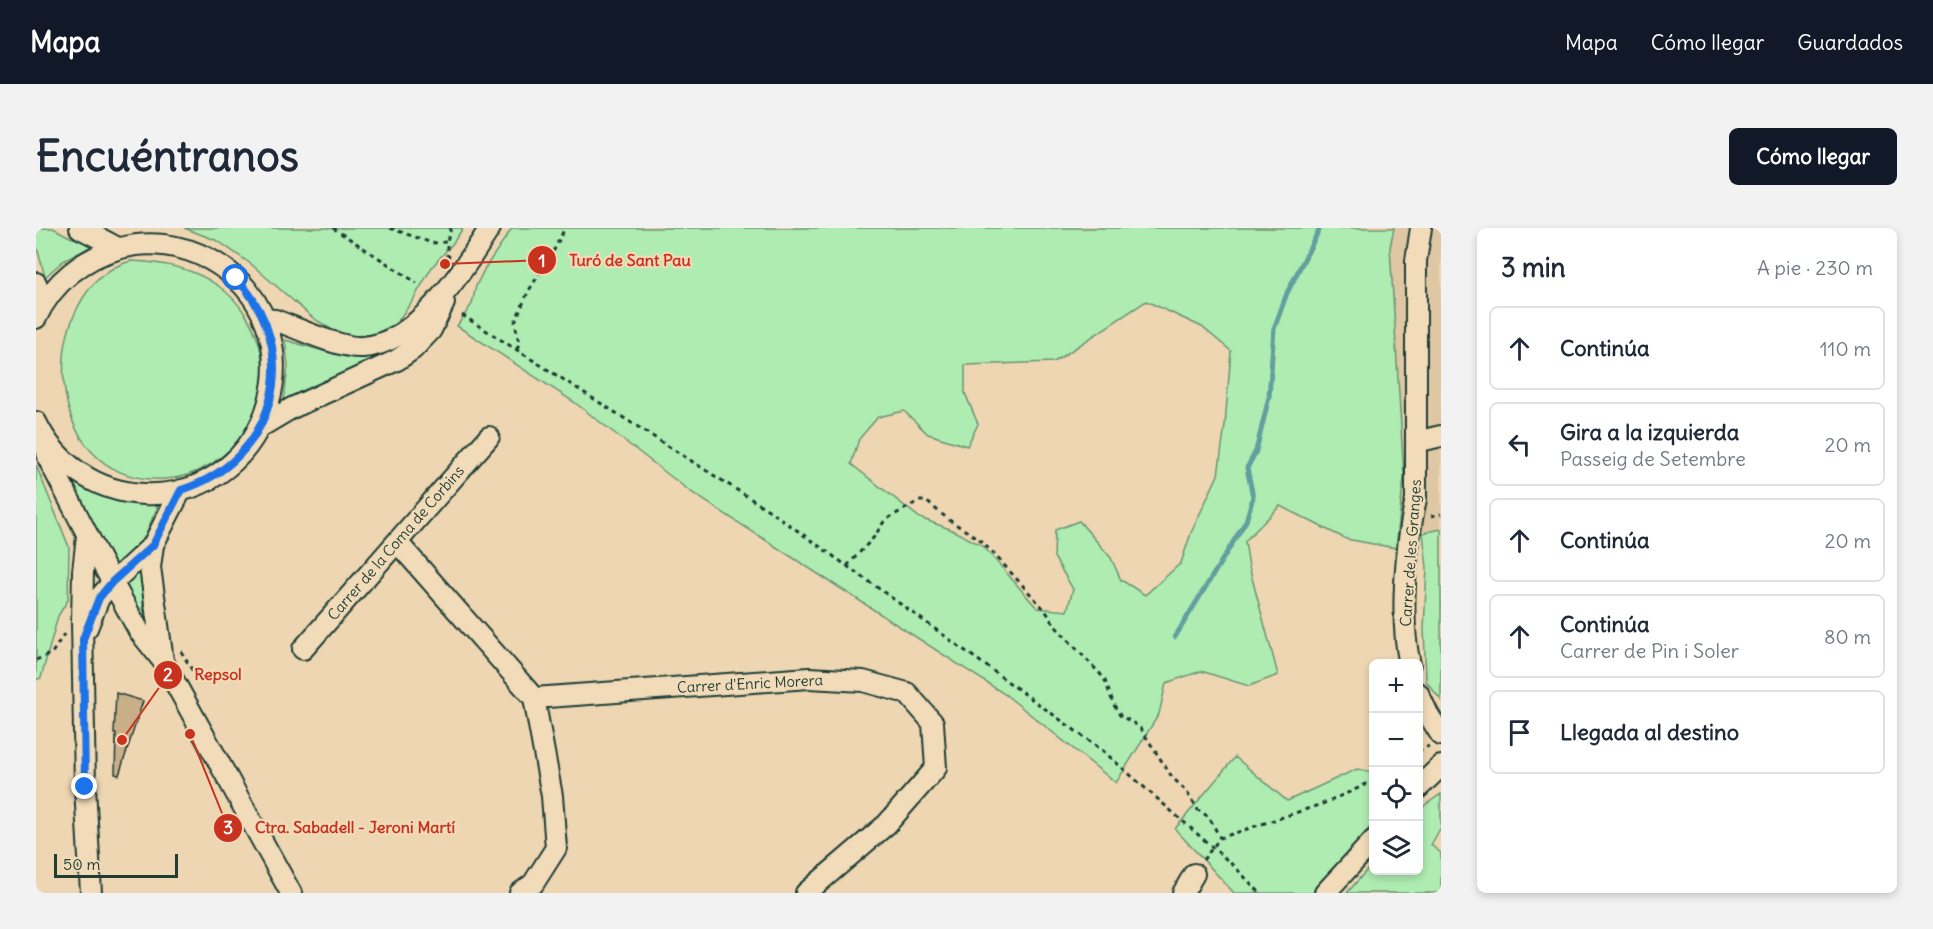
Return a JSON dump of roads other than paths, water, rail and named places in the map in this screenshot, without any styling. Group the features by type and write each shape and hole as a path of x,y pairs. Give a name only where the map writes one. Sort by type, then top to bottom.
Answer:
{"street":[{"path":"80,228 118,248"},
{"path":"260,427 292,408 397,360 413,349 430,330 459,275 490,228"},
{"name":"Carrer de les Granges","path":"1409,659 1404,628 1411,520 1416,499 1416,261 1421,228"},
{"path":"39,428 66,463 98,483 134,494 181,490 223,471 248,447 260,427 271,400 274,377 273,348 264,319 252,297 236,278 201,255 185,249 160,245 135,245 118,248 93,258 75,269 55,287 40,311"},
{"path":"264,319 275,320 340,344 362,347 383,343 419,321 459,275"},
{"path":"36,283 40,311"},
{"path":"39,428 49,460 87,536 139,631 163,661 291,893"},
{"path":"1416,442 1441,436"},
{"name":"Carrer de la Coma de Corbins","path":"303,649 489,437"},
{"path":"163,661 150,567 153,545 181,490"},
{"path":"86,631 82,622 83,571 87,536"},
{"path":"398,542 534,698 552,796 556,848 532,884 520,893"},
{"path":"94,892 85,787 86,631 99,598 112,582 153,545"},
{"path":"86,631 107,613 122,612 131,615"},
{"name":"Carrer d'Enric Morera","path":"534,698 809,678 863,681 907,693 933,723 936,768 887,824 806,893"},
{"path":"1423,702 1441,735"},
{"path":"1423,784 1441,766"},
{"path":"1325,893 1369,846"},
{"path":"1183,893 1194,874"}],"waterway":[{"path":"1175,637 1246,521 1253,497 1247,468 1256,451 1269,397 1274,329 1287,293 1320,228"}],"place":[{"name":"Turó de Sant Pau","path":"445,264"},
{"name":"Ctra. Sabadell - Jeroni Martí","path":"190,734"},
{"name":"Repsol","path":"122,740"}]}
